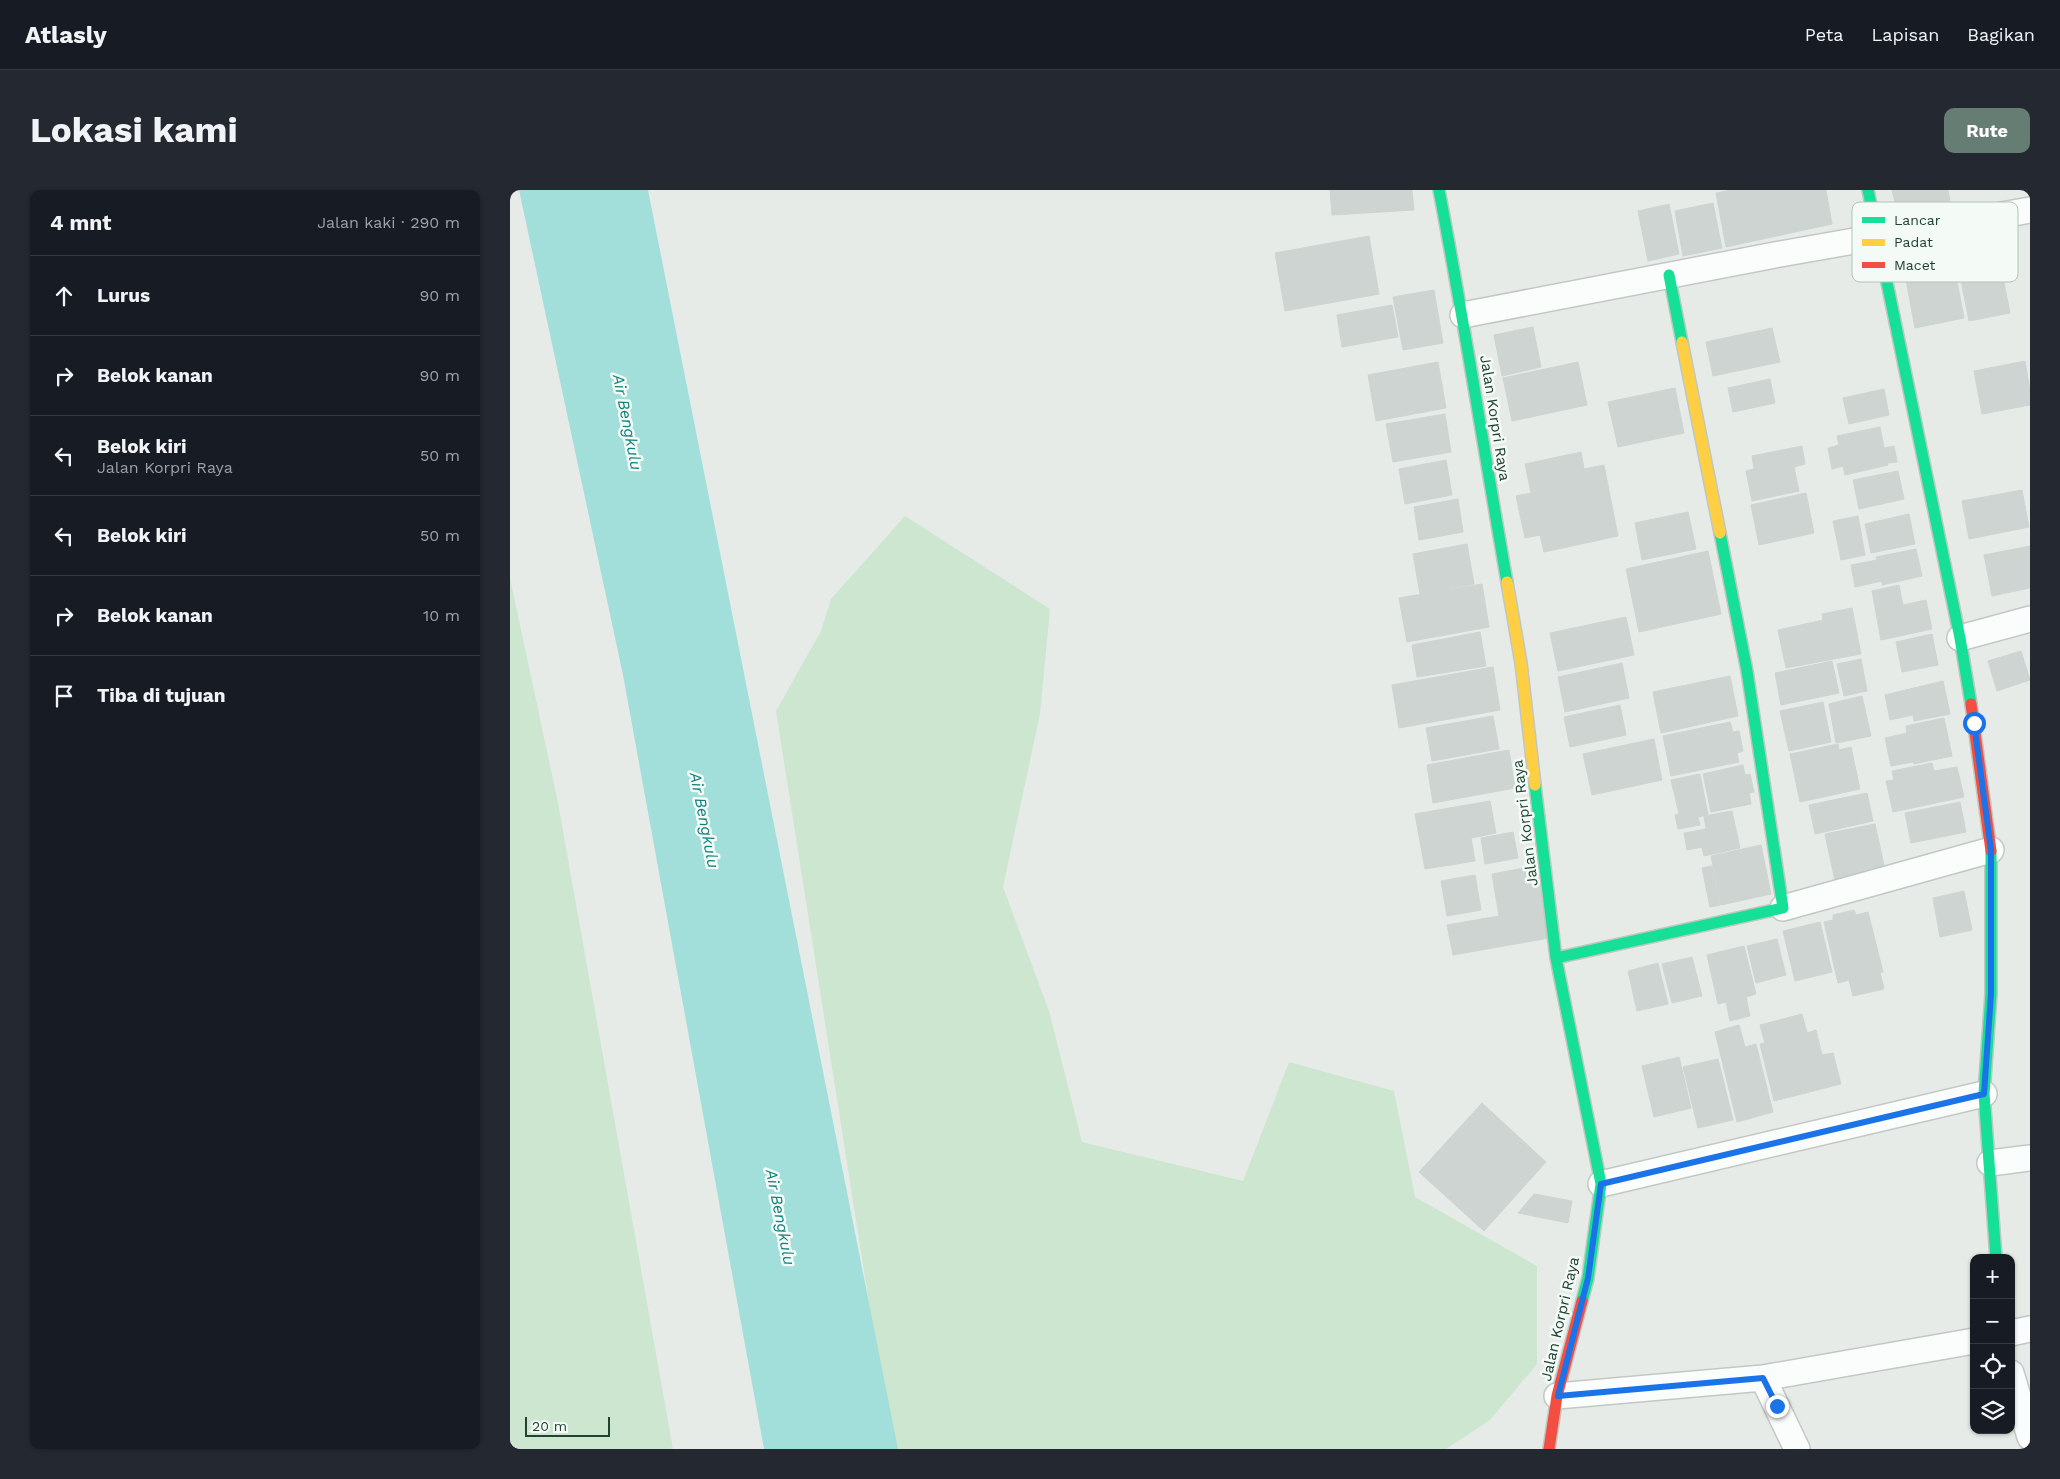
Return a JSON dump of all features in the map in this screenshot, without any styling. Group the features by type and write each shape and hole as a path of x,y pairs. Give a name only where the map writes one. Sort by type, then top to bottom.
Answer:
{"street":[{"name":"Jalan Korpri Raya","path":"1440,190 1463,314 1478,416 1521,663 1556,958 1601,1184 1588,1278 1558,1396 1549,1449"},
{"path":"1463,314 1852,242"},
{"path":"1669,275 1747,671 1783,908"},
{"path":"1886,282 1960,638 1974,723 1991,850 1991,994 1984,1094 1996,1254"},
{"path":"1960,638 2030,619"},
{"path":"1556,958 1783,908 1991,850"},
{"path":"1601,1184 1984,1094"},
{"path":"1990,1163 2030,1158"},
{"path":"2015,1333 2030,1329"},
{"path":"1558,1396 1763,1378 1970,1342"},
{"path":"1763,1378 1797,1449"},
{"path":"2015,1385 2029,1429"}],"green space":[{"path":"905,516 1050,609 1040,714 1003,887 1049,1011 1082,1142 1243,1181 1289,1062 1394,1091 1415,1197 1537,1266 1537,1364 1490,1420 1446,1449 892,1449 776,711 821,631 831,599"},
{"path":"510,578 558,803 673,1449 510,1449"}],"water":[{"name":"Air Bengkulu","path":"519,190 648,190 898,1449 764,1449 623,675"}],"building":[{"path":"1330,190 1412,190 1414,210 1332,215"},
{"path":"1731,190 1826,190 1832,224 1726,247 1716,193"},
{"path":"1892,190 1948,190 1950,202 1895,202"},
{"path":"1713,203 1722,248 1683,256 1675,211"},
{"path":"1669,204 1679,254 1648,261 1638,211"},
{"path":"1369,236 1379,294 1285,311 1275,253"},
{"path":"1906,282 1957,282 1964,318 1915,328"},
{"path":"1961,282 2004,282 2010,313 1969,321"},
{"path":"1434,290 1443,343 1403,350 1393,297"},
{"path":"1392,305 1398,337 1342,347 1337,315"},
{"path":"1533,327 1541,367 1502,376 1494,335"},
{"path":"1772,328 1780,362 1713,376 1706,342"},
{"path":"2025,361 2030,390 2030,405 1982,414 1974,371"},
{"path":"1438,362 1446,408 1376,421 1368,375"},
{"path":"1578,362 1587,405 1512,421 1503,378"},
{"path":"1770,379 1775,403 1733,412 1728,388"},
{"path":"1675,388 1684,433 1618,447 1608,402"},
{"path":"1884,389 1889,415 1849,424 1843,398"},
{"path":"1445,414 1451,452 1393,462 1386,424"},
{"path":"1880,427 1884,448 1894,446 1897,462 1845,475 1843,466 1832,469 1828,448 1839,445 1837,436"},
{"path":"1802,446 1805,464 1794,467 1799,491 1752,501 1746,471 1754,469 1752,456"},
{"path":"1581,452 1584,469 1604,465 1618,536 1544,552 1540,535 1525,538 1516,496 1531,493 1525,464"},
{"path":"1446,460 1452,495 1405,504 1399,469"},
{"path":"1898,471 1904,499 1859,509 1853,480"},
{"path":"2022,490 2029,527 1969,539 1962,501"},
{"path":"1806,493 1814,533 1759,545 1751,505"},
{"path":"1458,499 1463,532 1419,540 1414,507"},
{"path":"1688,512 1696,549 1642,560 1635,523"},
{"path":"1909,514 1915,544 1871,553 1865,524"},
{"path":"1858,516 1865,555 1841,560 1833,521"},
{"path":"1467,544 1474,584 1420,594 1413,554"},
{"path":"2030,546 2030,588 1992,596 1984,555"},
{"path":"1916,549 1922,576 1882,585 1882,581 1855,587 1851,565 1877,560 1876,557"},
{"path":"1708,551 1721,614 1639,632 1626,569"},
{"path":"1482,584 1489,627 1407,642 1399,598"},
{"path":"1899,585 1903,605 1926,600 1932,629 1881,640 1872,591"},
{"path":"1852,608 1861,654 1786,668 1778,630 1823,620 1822,614"},
{"path":"1626,617 1634,655 1558,671 1550,633"},
{"path":"1480,632 1486,666 1417,677 1412,645"},
{"path":"1932,634 1938,665 1902,672 1896,642"},
{"path":"2021,651 2030,680 1997,691 1988,661"},
{"path":"1861,659 1867,691 1844,696 1837,664"},
{"path":"1832,661 1839,693 1781,705 1775,673"},
{"path":"1622,663 1629,698 1565,712 1558,677"},
{"path":"1493,667 1500,710 1399,728 1392,685"},
{"path":"1730,676 1738,716 1661,733 1653,692"},
{"path":"1943,681 1950,714 1914,721 1913,715 1890,720 1885,695"},
{"path":"1862,696 1871,736 1836,743 1829,704"},
{"path":"1823,702 1831,742 1789,751 1780,711"},
{"path":"1620,705 1626,735 1570,747 1564,717"},
{"path":"1493,716 1499,749 1432,761 1426,728"},
{"path":"1944,718 1952,756 1914,764 1913,762 1891,766 1885,738 1907,733 1906,726"},
{"path":"1730,722 1733,732 1739,731 1743,751 1737,753 1739,762 1671,776 1663,736"},
{"path":"1654,739 1662,780 1592,795 1583,754"},
{"path":"1838,744 1839,750 1851,747 1860,789 1800,802 1790,754"},
{"path":"1509,750 1515,788 1433,803 1427,765"},
{"path":"1932,763 1934,771 1957,767 1964,797 1893,812 1886,781 1894,780 1892,771"},
{"path":"1743,765 1745,775 1750,774 1754,792 1749,793 1751,804 1711,812 1703,774"},
{"path":"1700,774 1708,815 1698,817 1700,825 1678,829 1675,815 1679,814 1671,780"},
{"path":"1867,793 1873,821 1815,834 1809,805"},
{"path":"1490,801 1496,833 1471,838 1475,861 1425,869 1415,814"},
{"path":"1960,802 1966,832 1911,843 1905,813"},
{"path":"1732,811 1740,848 1704,856 1702,847 1687,850 1684,833 1706,829 1704,816"},
{"path":"1875,824 1885,870 1835,881 1825,834"},
{"path":"1513,832 1518,858 1485,864 1481,838"},
{"path":"1761,845 1771,894 1721,905 1711,856"},
{"path":"1536,866 1549,938 1453,955 1447,925 1499,916 1492,874"},
{"path":"1712,866 1720,905 1710,907 1702,868"},
{"path":"1475,875 1481,910 1447,916 1441,881"},
{"path":"1964,891 1972,930 1940,937 1933,898"},
{"path":"1854,910 1856,915 1868,912 1883,972 1880,972 1884,989 1853,996 1849,980 1838,983 1824,922 1833,920 1833,915"},
{"path":"1820,922 1832,972 1795,981 1783,931"},
{"path":"1777,939 1786,975 1756,983 1747,946"},
{"path":"1744,946 1756,994 1746,997 1750,1016 1730,1021 1726,1002 1718,1004 1707,955"},
{"path":"1692,957 1702,996 1672,1003 1662,964"},
{"path":"1658,963 1668,1004 1637,1011 1628,971"},
{"path":"1802,1014 1807,1033 1816,1030 1822,1055 1833,1053 1841,1084 1774,1101 1760,1044 1765,1043 1760,1025"},
{"path":"1739,1025 1745,1047 1756,1044 1773,1112 1737,1122 1715,1032"},
{"path":"1679,1057 1691,1108 1654,1117 1642,1066"},
{"path":"1718,1059 1733,1120 1698,1128 1683,1067"},
{"path":"1482,1103 1546,1162 1484,1231 1419,1172"},
{"path":"1534,1194 1572,1201 1568,1223 1518,1213"}],"traffic: fast":[{"path":"1439,190 1507,582"},
{"path":"1868,190 1870,202"},
{"path":"1669,275 1682,342"},
{"path":"1887,282 1960,638 1971,704"},
{"path":"1556,958 1783,908 1747,671 1720,533"},
{"path":"1535,785 1556,958 1601,1184 1588,1278 1582,1301"},
{"path":"1991,851 1991,994 1984,1094 1996,1254"}],"traffic: slow":[{"path":"1682,342 1720,533"},
{"path":"1507,582 1521,663 1535,785"}],"traffic: jam":[{"path":"1971,704 1991,851"},
{"path":"1549,1449 1557,1396 1582,1301"}],"route":[{"path":"1777,1406 1763,1378 1558,1396 1588,1278 1601,1184 1984,1094 1991,994 1991,850 1974,723"}]}
